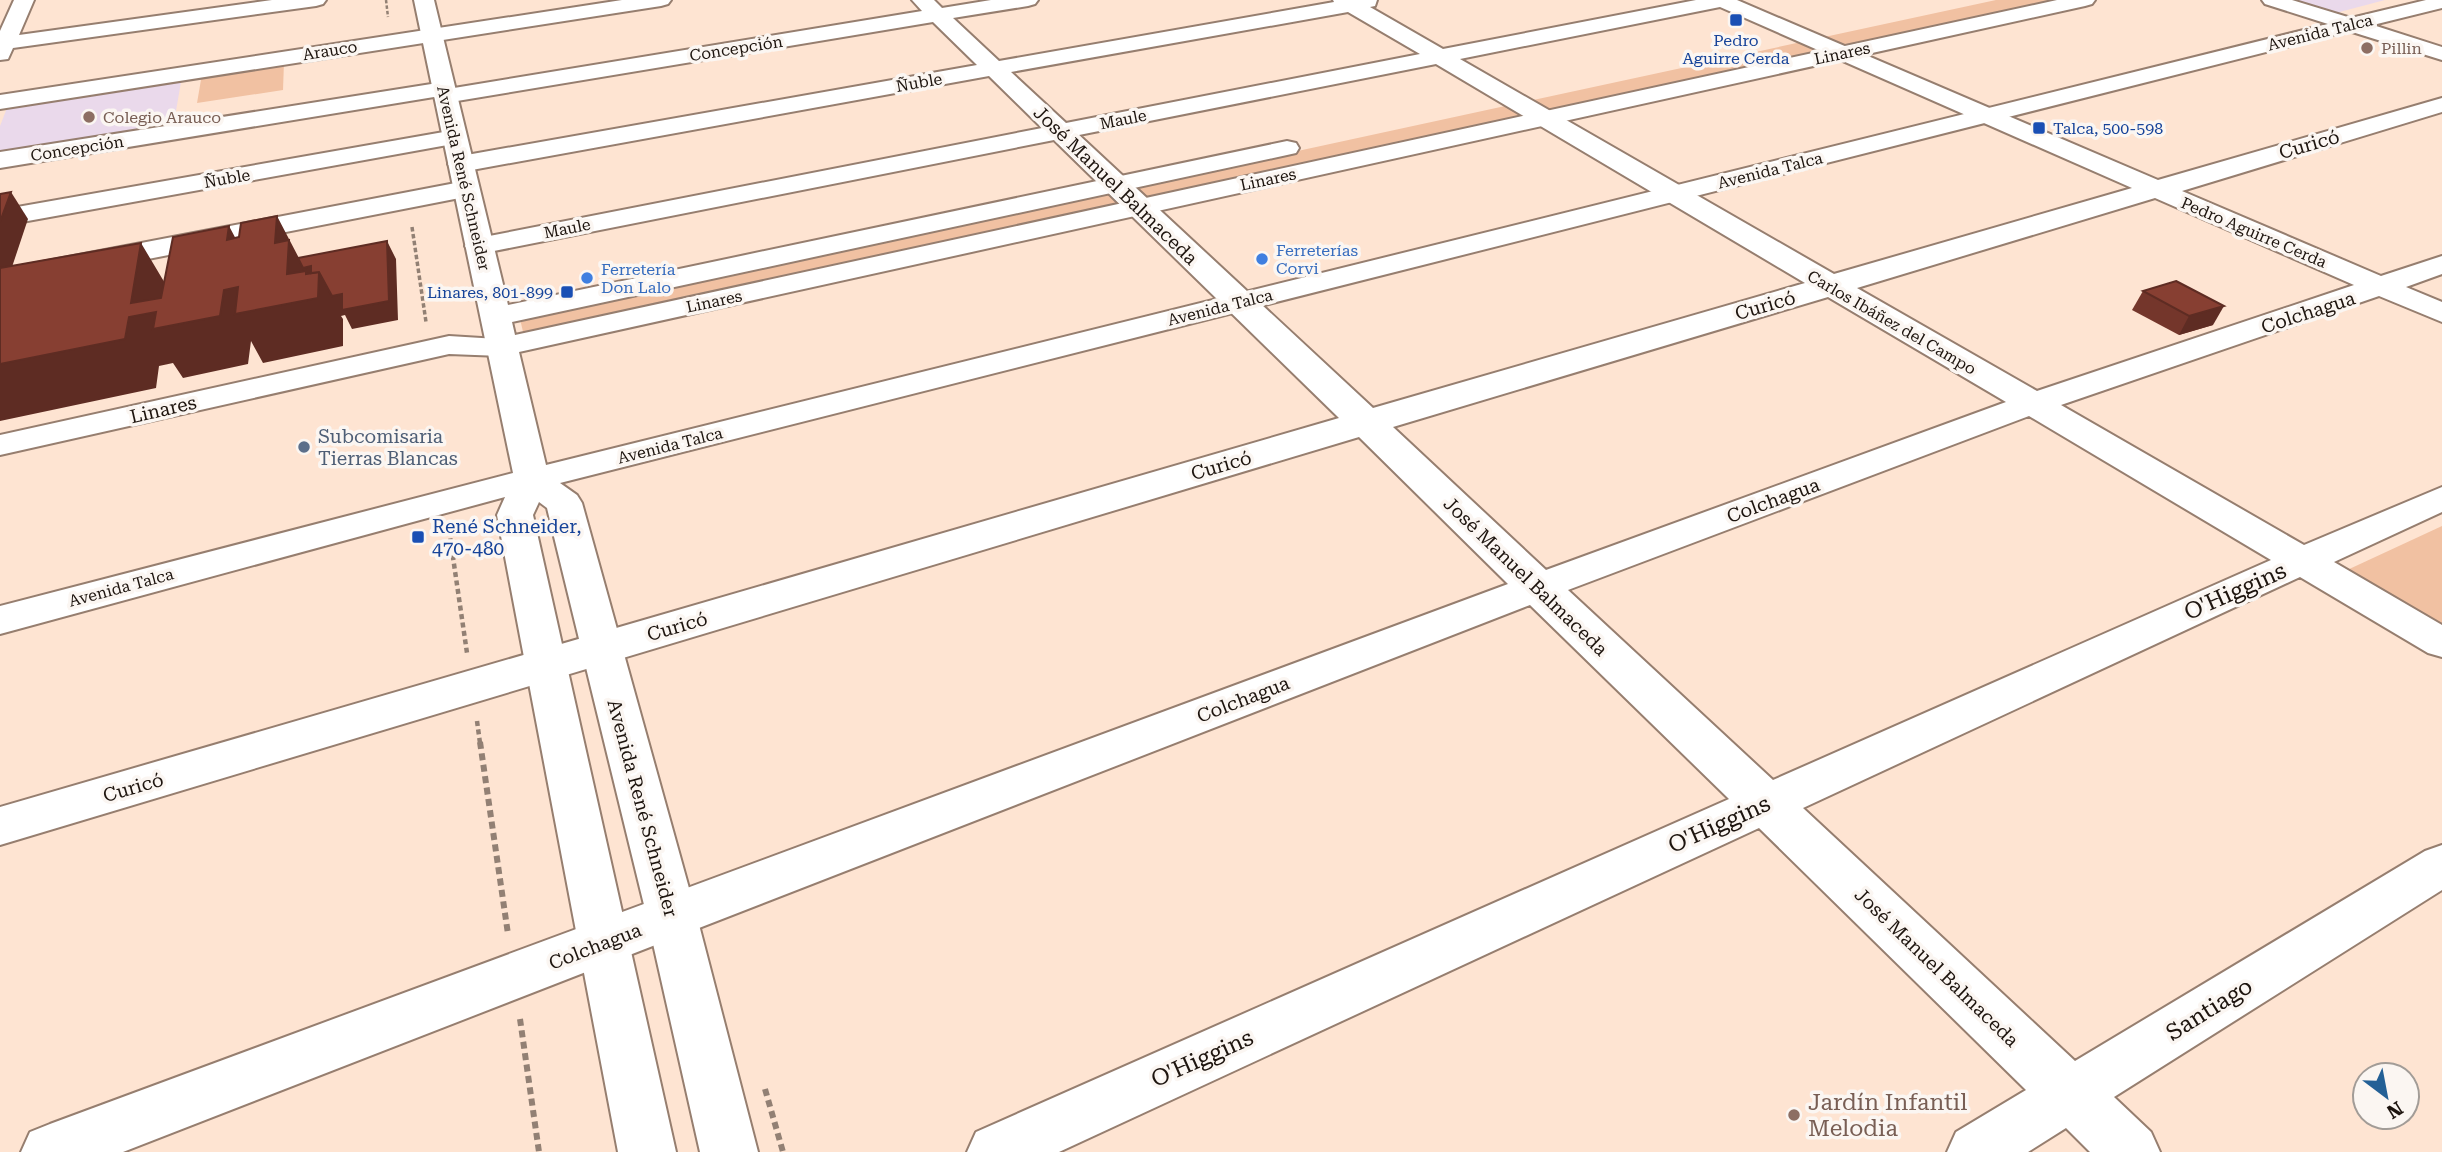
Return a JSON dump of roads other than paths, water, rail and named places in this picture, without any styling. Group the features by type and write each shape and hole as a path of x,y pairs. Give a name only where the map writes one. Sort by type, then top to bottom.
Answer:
{"street":[{"path":"2,48 24,0"},
{"path":"2,48 316,0"},
{"name":"Avenida René Schneider","path":"424,0 532,479 564,503 729,1152"},
{"name":"Arauco","path":"0,102 661,0"},
{"name":"Concepción","path":"0,160 444,93 930,7 1028,0"},
{"name":"Ñuble","path":"463,177 994,69 1347,2 1377,0"},
{"path":"1723,0 1804,37"},
{"name":"Maule","path":"479,246 1723,0"},
{"name":"Linares","path":"1885,19 1976,0"},
{"name":"Linares","path":"0,445 498,332 1844,40 2085,0"},
{"path":"2272,0 2442,54"},
{"path":"1347,2 1511,99"},
{"name":"Avenida Talca","path":"0,620 532,479 2442,2"},
{"name":"José Manuel Balmaceda","path":"930,7 2131,1152"},
{"name":"Linares","path":"1761,46 1804,37 1844,40"},
{"name":"Pedro Aguirre Cerda","path":"1844,40 1986,116 2442,313"},
{"name":"Linares","path":"1482,106 1511,99 1544,105"},
{"name":"Carlos Ibáñez del Campo","path":"1544,105 1673,194 2442,643"},
{"name":"Curicó","path":"0,826 2442,105"},
{"name":"Ñuble","path":"0,218 455,138"},
{"name":"Linares","path":"1127,196 1306,144"},
{"path":"0,279 463,177"},
{"name":"Colchagua","path":"50,1152 1538,587 2032,404 2442,265"},
{"path":"532,479 515,515 647,1152"},
{"name":"O'Higgins","path":"996,1152 2442,498"},
{"name":"Santiago","path":"1976,1152 2442,865"}],"place":[{"name":"Pedro Aguirre Cerda","path":"1736,20"},
{"name":"Pillin","path":"2367,48"},
{"name":"Colegio Arauco","path":"89,117"},
{"name":"Talca, 500-598","path":"2039,128"},
{"name":"Ferreterías Corvi","path":"1262,259"},
{"name":"Ferretería Don Lalo","path":"587,278"},
{"name":"Linares, 801-899","path":"567,292"},
{"name":"Subcomisaria Tierras Blancas","path":"304,447"},
{"name":"René Schneider, 470-480","path":"418,537"},
{"name":"Jardín Infantil Melodia","path":"1794,1115"}]}
